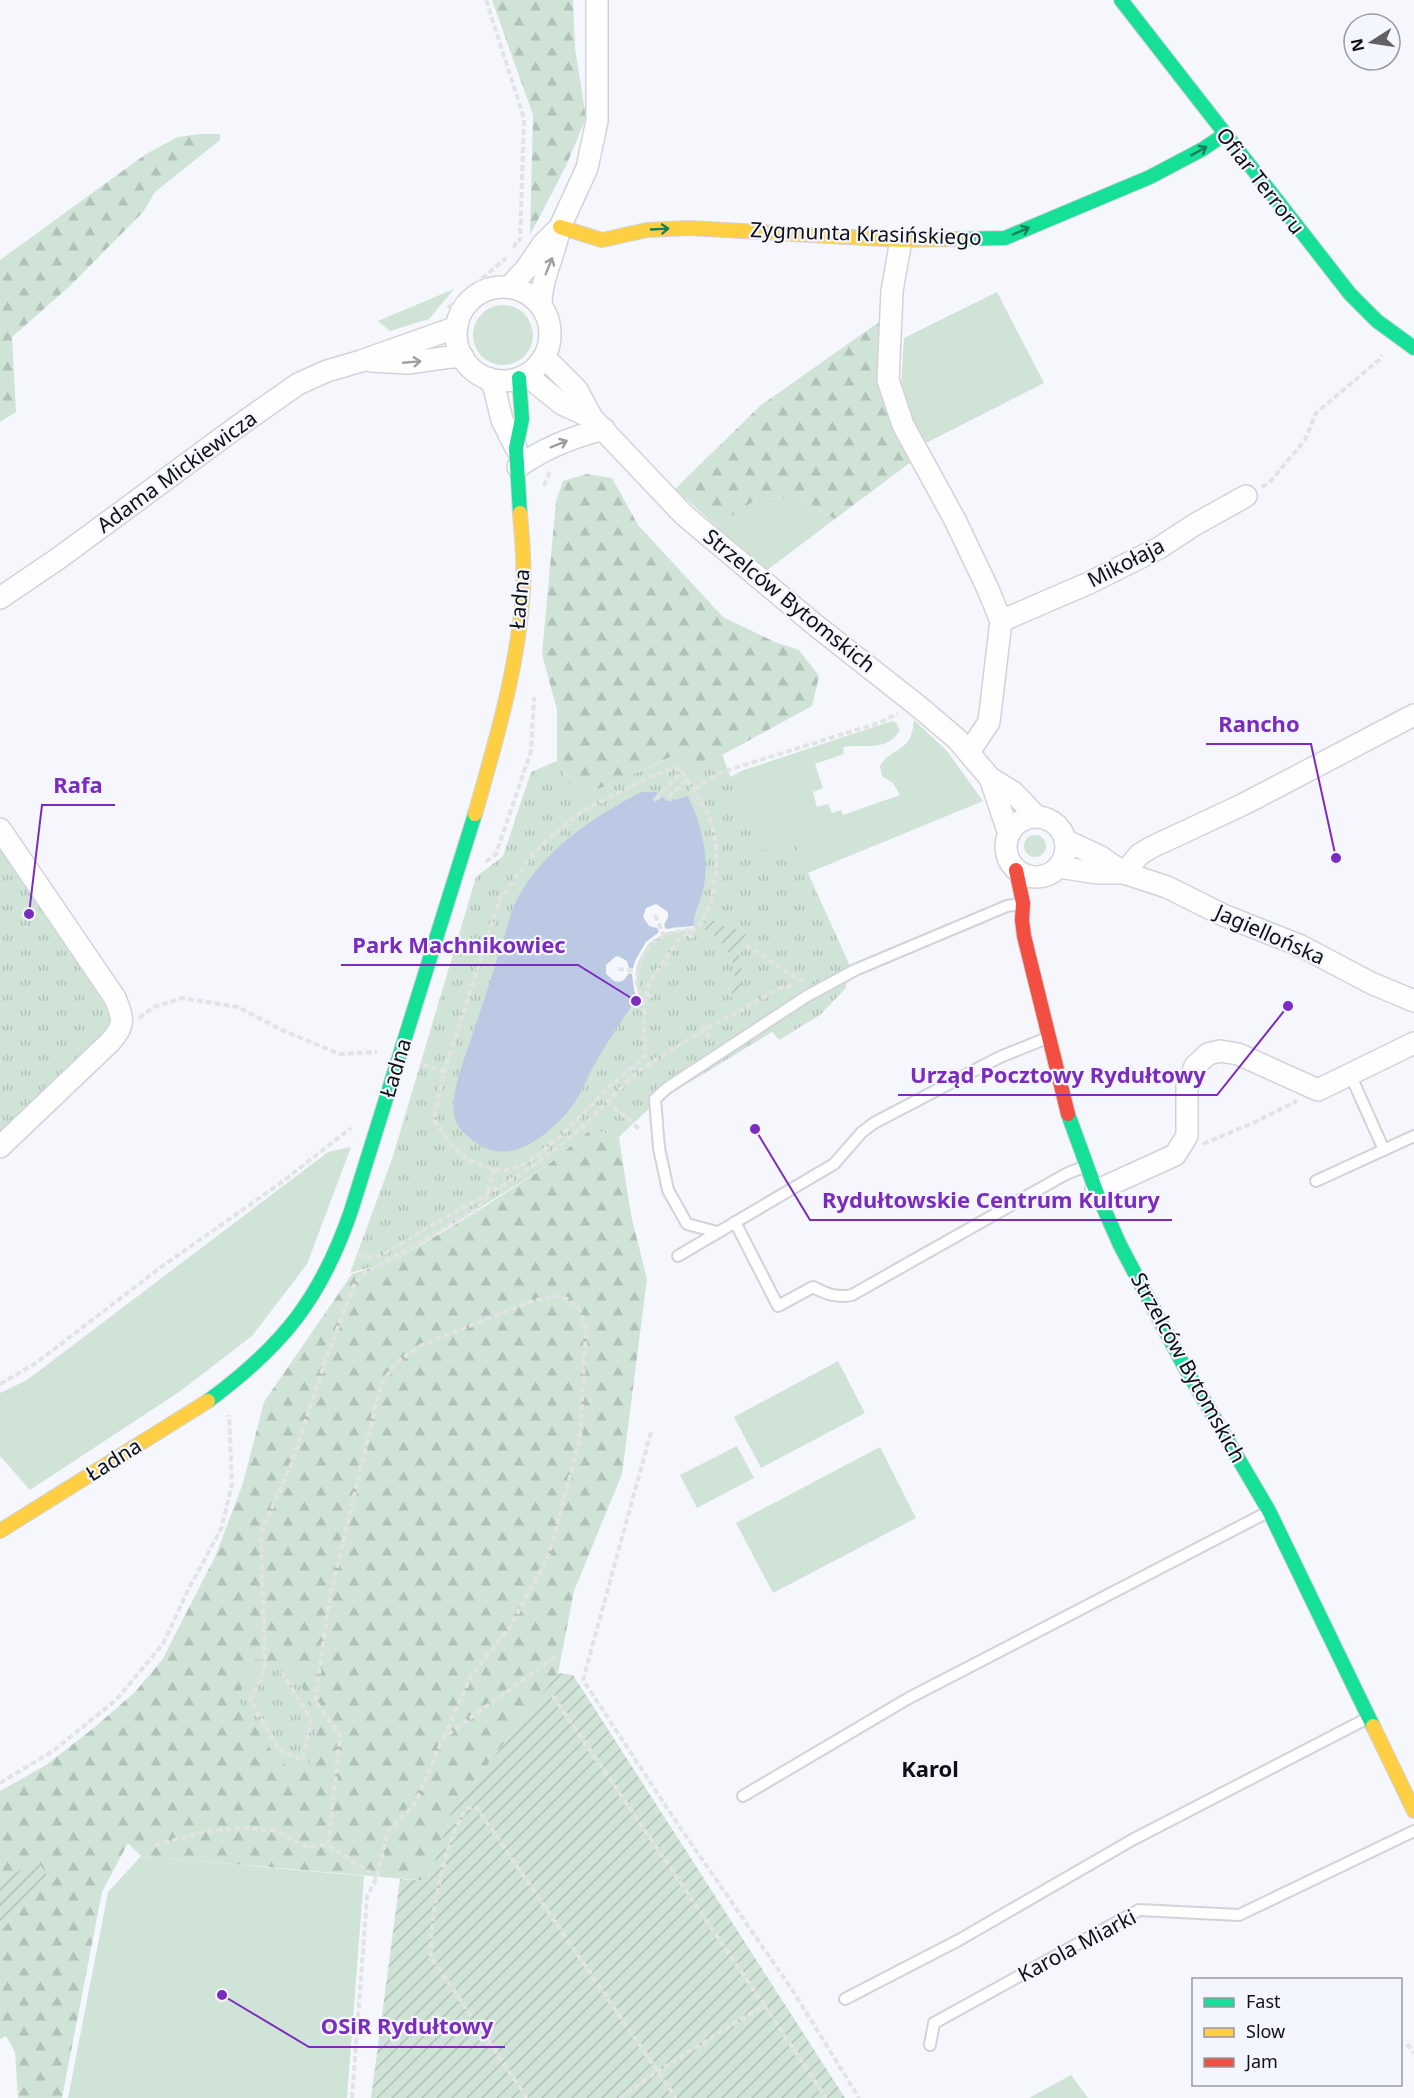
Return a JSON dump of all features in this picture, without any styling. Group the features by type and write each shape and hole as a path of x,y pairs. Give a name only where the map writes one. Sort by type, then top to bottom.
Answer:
{"street":[{"path":"541,305 526,293 509,287 489,289 473,298 466,306 457,327 457,338 463,357 478,373 500,381 523,376 534,370 544,357 550,339 550,327 541,305 541,289 556,249 560,227 587,168 597,121 597,0"},
{"name":"Ofiar Terroru","path":"1120,0 1350,294 1395,335 1414,348"},
{"name":"Zygmunta Krasińskiego","path":"560,227 602,240 647,230 689,228 901,240 1005,238 1150,177 1203,149 1225,134"},
{"path":"509,287 518,280 543,244 560,227"},
{"path":"901,240 892,291 888,380 903,425 955,520 1001,621 989,722 969,752"},
{"name":"Adama Mickiewicza","path":"0,598 59,558 298,384 327,370 362,361 401,345 457,327"},
{"name":"Adama Mickiewicza","path":"362,361 408,363 463,357"},
{"name":"Strzelców Bytomskich","path":"544,357 577,390 598,424 684,515 814,624 957,739 990,778"},
{"name":"Strzelców Bytomskich","path":"523,376 562,404 598,424"},
{"name":"Ładna","path":"0,1531 228,1387 274,1346 313,1296 328,1269 341,1240 378,1127 486,779 506,704 523,590 523,550 517,457 522,419 523,376"},
{"name":"Ładna","path":"488,378 494,387 502,420 517,457"},
{"path":"517,457 543,450 575,437 598,424"},
{"name":"Mikołaja","path":"1001,621 1089,583 1159,548 1246,496"},
{"path":"990,778 1009,834 1006,849 1011,864 1016,870 1025,875 1049,872 1124,873 1145,850 1244,804 1414,714"},
{"path":"990,778 1013,792 1037,818"},
{"path":"1009,834 1021,822 1037,818 1051,821 1065,840 1065,855 1023,903"},
{"path":"0,829 115,998 123,1018 119,1032 0,1147"},
{"path":"1065,840 1101,857 1124,873"},
{"name":"Strzelców Bytomskich","path":"1016,870 1023,903 1024,936 1049,1038 1068,1113 1096,1191 1120,1245 1179,1357 1269,1511 1414,1811"},
{"name":"Jagiellońska","path":"1124,873 1167,887 1223,915 1301,946 1371,983 1414,1002"},
{"path":"1096,1191 1175,1155 1187,1136 1187,1087 1195,1066 1208,1054 1220,1051 1238,1054 1318,1090 1414,1042"}],"lane":[{"path":"717,1232 687,1224 668,1190 659,1148 655,1099 667,1088 807,996 855,970 996,910 1023,903"},
{"path":"678,1256 834,1164 873,1123 1000,1057 1049,1038"},
{"path":"1350,1074 1384,1150"},
{"path":"1316,1181 1414,1136"},
{"path":"735,1222 778,1306 813,1287 824,1293 841,1297 852,1295 1066,1174 1086,1167"},
{"path":"743,1796 909,1698 1269,1511"},
{"path":"845,1999 959,1940 1132,1840 1370,1717"},
{"name":"Karola Miarki","path":"930,2045 934,2023 1139,1910 1239,1915 1414,1831"}],"path":[{"path":"486,0 524,118 520,258 530,264"},
{"path":"432,336 430,323 511,253 517,239"},
{"path":"1269,483 1305,440 1316,413 1379,360 1395,335"},
{"path":"695,789 719,772 878,723 918,706"},
{"path":"674,768 682,771 695,789 709,814 716,843 716,871 712,900 697,928 680,938 649,983 644,1003 645,1056 612,1084 552,1143 513,1168 494,1169 464,1158 448,1141 435,1120 444,1072 501,899 528,860 548,839 584,810 647,778 674,768"},
{"path":"656,799 682,771"},
{"path":"668,796 688,779"},
{"path":"655,915 664,936"},
{"path":"644,1003 637,984 638,966 646,952 655,941 664,936 697,928"},
{"path":"689,933 694,941"},
{"path":"746,945 799,980 828,985"},
{"path":"663,963 670,968"},
{"path":"618,969 638,971"},
{"path":"352,1253 364,1257 378,1257 518,1176 581,1128 638,1071 704,1030 784,986 796,987 807,996"},
{"path":"646,995 654,996"},
{"path":"119,1032 154,1007 183,998 238,1007 282,1030 339,1054 389,1051 398,1058"},
{"path":"702,1025 719,1053"},
{"path":"1175,1155 1253,1124 1318,1090"},
{"path":"606,1101 639,1129"},
{"path":"0,1384 36,1363 164,1265 278,1185 352,1127 368,1123 378,1127"},
{"path":"513,1168 518,1176"},
{"path":"282,1672 311,1719 303,1760 280,1750 250,1700 264,1670 261,1532 291,1465 327,1356 355,1283 360,1276 478,1208 488,1193 494,1169"},
{"path":"328,1845 340,1736 315,1701 330,1596 381,1384 397,1362 422,1345 529,1302 553,1296 567,1299 579,1309 586,1328 580,1439 549,1554 510,1627 471,1676 414,1805 388,1831 377,1877 367,1897 352,2098"},
{"path":"0,1783 53,1751 116,1700 163,1644 188,1590 221,1529 232,1485 228,1405"},
{"path":"651,1432 583,1680 792,1991 860,2098"},
{"path":"444,1737 558,1655"},
{"path":"553,1696 826,2098"},
{"path":"527,2098 431,1957 430,1944 442,1873 458,1821 468,1808 475,1807 479,1811 676,2098"},
{"path":"155,1845 204,1832 240,1828 275,1830 304,1846 328,1845 377,1877"},
{"path":"620,2098 658,2071 765,2005"},
{"path":"1407,2044 1414,2053"}],"green space":[{"path":"492,0 573,0 575,48 586,118 566,166 530,235 533,115"},
{"path":"220,134 220,140 155,192 143,212 70,286 12,337 16,412 0,422 0,260 146,154 178,137"},
{"path":"454,289 429,319 390,331 378,321"},
{"path":"997,292 1044,383 924,444 900,397 904,338"},
{"path":"503,305 524,314 533,335 524,356 503,365 482,356 473,335 482,314"},
{"path":"886,317 913,454 911,462 835,519 798,498 757,499 716,526 675,489 760,406"},
{"path":"587,474 612,478 638,525 723,617 775,642 799,650 819,676 812,706 722,755 695,766 671,757 585,795 569,784 557,761 557,710 542,654 556,501 563,481"},
{"path":"798,498 835,519 766,571 716,526 757,499"},
{"path":"914,720 947,751 983,801 808,873 849,964 703,793 741,771 892,721 896,723 900,730 889,742 874,746 843,747 844,754 815,764 823,788 813,792 817,807 828,804 832,813 841,810 843,815 900,795 893,783 882,776 880,766 909,740"},
{"path":"722,755 759,851 795,845 849,964 846,988 820,1015 779,1040 772,1032 654,1104 619,1137 591,1129 544,1168 392,1262 350,1273 392,1159 476,877 503,856 531,772 557,761 569,784 585,795 672,757 695,766"},
{"path":"0,829 123,1018 0,1147"},
{"path":"1035,835 1043,838 1046,846 1043,854 1035,857 1027,854 1024,846 1027,838"},
{"path":"709,918 719,925 739,930 750,938 739,955 742,974 739,996 731,997 735,976 731,956 720,940 702,928"},
{"path":"591,1129 619,1137 631,1215 647,1279 622,1474 574,1591 558,1673 450,1814 428,1881 141,1856 128,1843 102,1892 62,2098 18,2098 15,2052 6,2036 0,2039 0,1932 48,1876 38,1862 0,1879 0,1791 46,1765 95,1727 135,1692 162,1660 215,1557 243,1483 264,1402 352,1274 392,1262 476,1212 544,1168"},
{"path":"351,1147 307,1264 252,1336 179,1392 30,1490 0,1456 0,1393 27,1380 328,1152"},
{"path":"838,1361 865,1413 761,1468 734,1417"},
{"path":"737,1446 754,1478 697,1508 680,1475"},
{"path":"880,1447 916,1518 773,1593 736,1523"},
{"path":"253,1658 290,1666 319,1718 309,1765 290,1769 273,1753 238,1700"},
{"path":"558,1673 573,1675 845,2098 371,2098 400,1879 428,1881 450,1814"},
{"path":"141,1856 364,1876 347,2098 68,2098 108,1892"},
{"path":"38,1862 48,1876 0,1932 0,1879"},
{"path":"1071,2075 1088,2098 1029,2098"}],"water":[{"path":"641,792 657,792 652,799 655,802 663,797 668,802 688,796 693,808 701,831 706,866 703,891 695,913 694,926 674,927 646,942 635,961 634,990 637,998 601,1052 563,1118 537,1140 516,1150 494,1151 483,1147 461,1129 454,1115 453,1105 460,1071 518,897 529,879 556,849 605,812"}],"pier":[{"path":"656,904 668,912 664,925 666,929 694,926 693,929 667,932 648,944 636,969 640,998 638,1001 632,974 629,973 624,980 619,982 614,981 606,974 606,965 618,956 627,961 629,968 633,968 646,942 659,932 657,928 649,926 643,917 646,908"}],"traffic: fast":[{"path":"1121,0 1350,294 1377,321 1414,348"},
{"path":"956,239 1005,238 1150,177 1203,149 1225,134"},
{"path":"519,378 522,419 516,448 520,513"},
{"path":"208,1401 234,1381 278,1340 296,1318 327,1270 351,1211 475,814"},
{"path":"1068,1114 1096,1191 1120,1245 1184,1366 1269,1511 1373,1726"}],"traffic: slow":[{"path":"560,227 602,240 647,230 689,228 901,240 956,239"},
{"path":"475,814 498,731 516,648 524,581 520,513"},
{"path":"0,1531 208,1401"},
{"path":"1373,1726 1414,1811"}],"traffic: jam":[{"path":"1016,870 1023,903 1024,936 1068,1114"}],"place":[{"name":"Rancho","path":"1336,858"},
{"name":"Rafa","path":"29,914"},
{"name":"Park Machnikowiec","path":"636,1001"},
{"name":"Urząd Pocztowy Rydułtowy","path":"1288,1006"},
{"name":"Rydułtowskie Centrum Kultury","path":"755,1129"},
{"name":"OSiR Rydułtowy","path":"222,1995"}],"district":[{"name":"Karol","path":"930,1769"}]}
